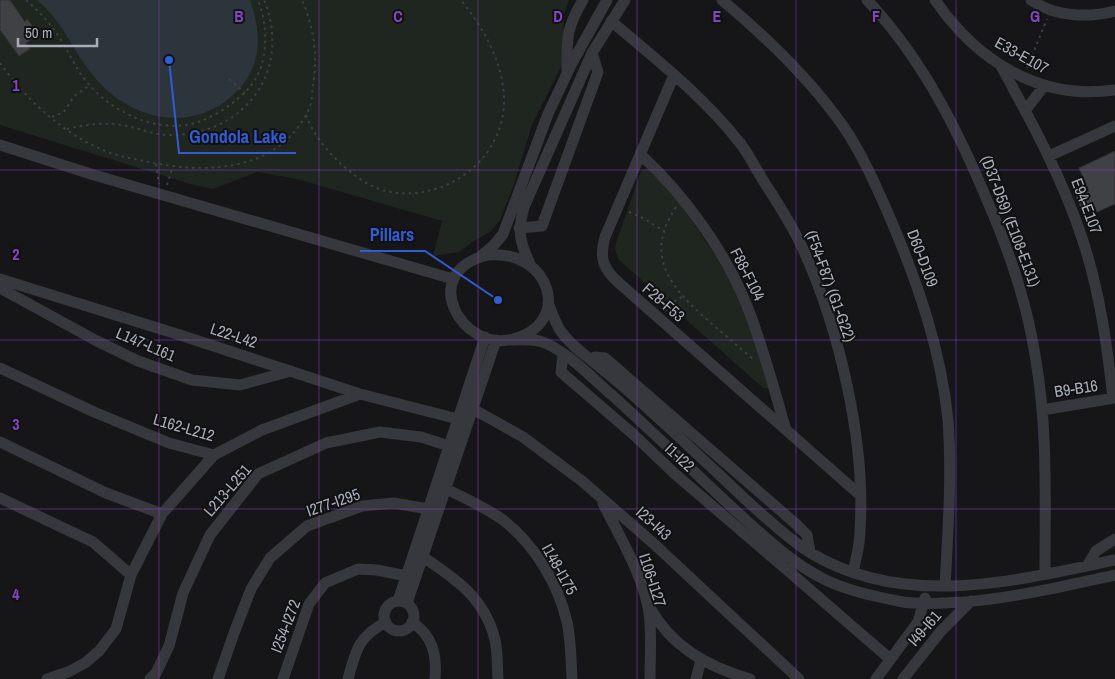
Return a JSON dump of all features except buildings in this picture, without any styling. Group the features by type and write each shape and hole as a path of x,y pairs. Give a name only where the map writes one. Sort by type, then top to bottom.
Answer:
{"street":[{"path":"567,71 568,30 572,18 583,0"},
{"path":"607,0 567,71 534,147 503,234 480,257 465,264 453,279 450,294 456,312 470,330 490,339 543,342 563,354 604,388 774,544 802,566 832,583 889,599 924,604 971,601 1028,594 1115,575"},
{"path":"531,266 521,243 519,228 524,207 592,52 625,0"},
{"name":"D60-D109","path":"722,0 786,58 842,125 879,193 912,270 937,355 948,419 949,510 945,586"},
{"name":"(D37-D59) (E108-E131)","path":"866,0 890,27 926,79 962,143 1013,262 1021,288 1036,356 1042,410 1045,444 1045,574"},
{"name":"E33-E107","path":"936,0 946,15 964,35 1001,66 1044,86 1077,92 1115,90"},
{"path":"1036,1 1051,10 1067,14 1090,16 1115,11"},
{"name":"(F54-F87) (G1-G22)","path":"611,21 707,106 740,143 788,219 802,248 821,296 846,379 858,457 860,495 860,530 853,572"},
{"path":"519,228 542,226 598,72 592,52"},
{"name":"E94-E107","path":"1001,66 1049,156 1075,217 1091,268 1102,317 1114,398"},
{"name":"F28-F53","path":"674,75 602,246 604,265 613,278 860,495"},
{"path":"1025,110 1044,86"},
{"path":"1049,156 1115,126"},
{"path":"0,145 453,279"},
{"name":"F88-F104","path":"640,154 658,170 682,198 725,263 747,305 767,362 786,430"},
{"path":"480,257 502,255 520,259 536,270 547,288 548,303 540,324 528,334 511,340"},
{"name":"L22-L42","path":"0,279 360,394 458,419"},
{"name":"L147-L161","path":"0,288 95,340 138,361 192,380 240,385 290,371"},
{"path":"548,303 561,332 639,400 774,524 810,552 853,572 890,582 945,586 998,582 1115,560"},
{"path":"402,602 423,557 473,409 490,339"},
{"path":"402,602 406,576 458,419 490,339"},
{"name":"I1-I22","path":"563,354 561,372 633,434 675,474 793,575"},
{"name":"L162-L212","path":"0,368 94,412 169,443 214,455 262,430 360,394"},
{"name":"B9-B16","path":"1042,410 1114,398"},
{"name":"I23-I43","path":"473,409 524,437 558,461 653,543 799,679"},
{"name":"L213-L251","path":"150,679 156,673 170,646 183,594 210,535 258,474 326,443 380,432 421,437 449,446"},
{"path":"0,442 106,493 162,514"},
{"path":"47,679 77,668 85,663 99,651 116,629 131,575 162,514 214,455"},
{"name":"I148-I175","path":"446,489 502,520 520,536 538,557 549,576 567,621 570,637 572,679"},
{"name":"I106-I127","path":"600,497 632,561 646,600 650,632 650,679"},
{"path":"0,498 93,542 131,575"},
{"name":"I277-I295","path":"218,679 251,589 270,558 306,526 362,506 394,504 428,509"},
{"path":"1088,566 1096,551 1115,539"},
{"path":"774,544 793,575 890,659"},
{"path":"423,557 463,585 475,599 490,625 495,640 497,678"},
{"name":"I254-I272","path":"283,679 309,604 325,582 358,569 377,570 406,576"},
{"path":"876,679 918,622 924,604 925,586"},
{"path":"646,600 664,630 700,660 732,674 750,679"},
{"name":"I49-I61","path":"904,679 941,631 971,601"},
{"path":"402,602 414,613 412,622 406,629 400,631 391,629 384,616 386,610 392,603 402,602"},
{"path":"348,679 356,652 363,638 373,628 386,622"},
{"path":"412,622 423,630 430,641 436,662 435,679"},
{"path":"696,679 700,660"}],"path":[{"path":"26,0 52,26 82,77 109,103 123,113 156,124 176,126 187,125 215,114 229,106 245,92 254,80 264,52 264,17 258,0"},
{"path":"67,129 84,124 119,125 156,134 169,135 189,133 214,126 235,116 250,102 263,84 270,66 273,46 272,26 264,0"},
{"path":"0,63 38,106 82,140 104,150 156,164 186,168 221,167 249,161 265,155 282,143 299,126 309,109 315,74 315,44 309,16 302,0"},
{"path":"306,115 310,126 337,160 352,174 370,185 386,191 422,192 446,186 471,172 484,158 493,144 501,123 504,100 501,75 493,50 482,28 461,0"},
{"path":"1023,77 1051,10"},
{"path":"229,79 245,92"},
{"path":"52,118 64,112 74,96 90,85"},
{"path":"156,164 162,194"},
{"path":"162,194 173,166"},
{"path":"682,198 669,218 664,231 662,252 664,268 682,297 755,361"},
{"path":"618,206 664,231"},
{"path":"658,318 676,300 682,297"}],"shaded area":[{"path":"0,0 569,0 564,14 562,65 532,125 513,187 500,220 490,232 459,252 433,256 442,221 297,179 257,172 213,189 194,185 0,125"},
{"path":"37,0 250,0 258,35 256,58 247,79 239,89 223,103 205,113 186,117 166,117 147,113 111,94 96,79 55,18"},
{"path":"646,168 660,179 684,209 715,255 737,293 770,384 768,388 763,388 619,260 615,250 616,243 641,171"}],"place":[{"name":"Gondola Lake","path":"169,60"},
{"name":"Pillars","path":"498,300"}]}
